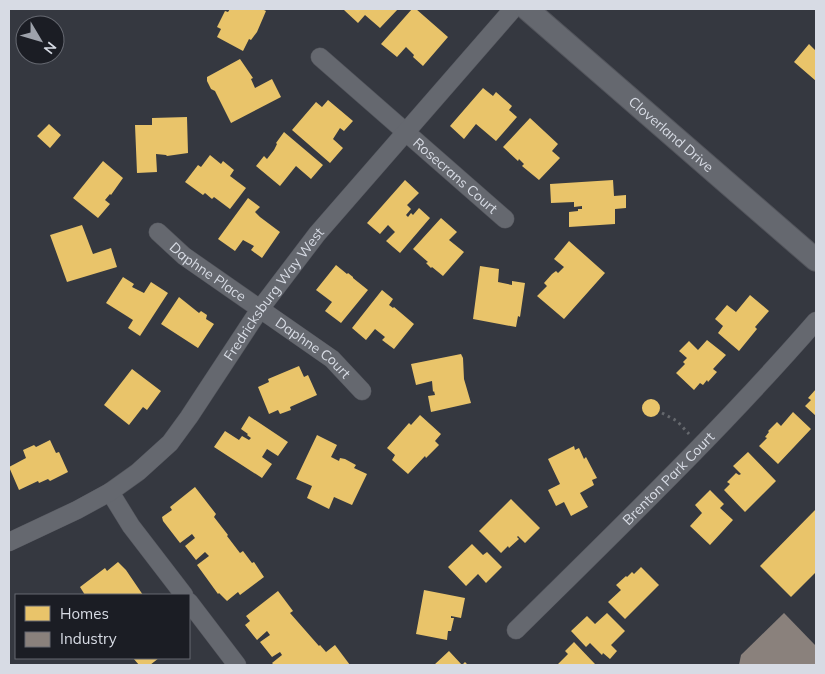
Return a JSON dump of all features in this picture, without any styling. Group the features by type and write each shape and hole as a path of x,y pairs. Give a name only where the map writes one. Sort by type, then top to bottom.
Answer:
{"street":[{"name":"Fredricksburg Way West","path":"9,542 110,492 143,468 170,442 189,417 260,309 317,234 513,9"},
{"name":"Cloverland Drive","path":"527,9 816,260"},
{"name":"Rosecrans Court","path":"320,57 505,219"},
{"name":"Daphne Place","path":"158,232 184,256 260,309"},
{"name":"Daphne Court","path":"260,309 332,359 362,391"},
{"name":"Brenton Park Court","path":"516,630 700,448 757,388 816,321"},
{"path":"110,492 131,526 183,594"},
{"path":"190,603 237,665"}],"path":[{"path":"662,413 680,424 700,448"}],"building: Homes":[{"path":"230,9 262,9 266,11 257,32 251,40 249,39 243,51 217,37 221,29 217,27 225,11 228,12"},
{"path":"345,9 398,9 380,28 365,15 358,23"},
{"path":"412,9 416,9 448,37 423,66 406,47 397,57 381,44"},
{"path":"809,44 816,51 816,81 794,62"},
{"path":"240,59 253,78 251,79 255,88 272,79 281,97 231,123 215,91 211,89 207,77"},
{"path":"483,88 493,96 496,92 512,106 509,110 517,117 496,141 476,124 464,139 450,126"},
{"path":"328,100 353,121 344,131 340,128 333,139 343,148 330,163 292,130 316,102 322,107"},
{"path":"187,117 188,153 167,156 156,154 157,172 137,173 135,125 152,125 152,118"},
{"path":"530,118 558,144 552,151 560,158 539,180 522,166 524,164 519,159 518,161 503,147"},
{"path":"49,124 61,135 50,148 37,136"},
{"path":"284,132 323,165 311,179 296,166 280,186 256,166 264,156 267,159"},
{"path":"210,155 221,164 223,161 234,170 230,176 246,188 230,209 214,197 212,199 205,193 203,195 185,182 198,165 201,167"},
{"path":"103,161 123,178 105,200 110,204 98,218 73,198"},
{"path":"405,180 419,193 407,205 411,209 406,215 408,217 411,213 413,215 419,208 430,218 400,253 386,241 395,232 388,225 380,234 367,223"},
{"path":"613,180 614,196 626,195 626,208 615,209 615,224 569,227 569,212 578,211 578,209 582,209 582,206 574,207 574,202 551,203 550,184"},
{"path":"248,198 260,207 255,212 280,232 262,258 251,250 254,246 243,240 235,251 218,239"},
{"path":"441,218 457,232 449,240 464,252 443,276 431,268 426,263 428,262 413,249"},
{"path":"82,225 93,254 111,248 117,267 67,282 50,235"},
{"path":"569,241 605,273 564,319 537,296 547,286 544,283 552,274 556,271 558,273 564,267 554,259"},
{"path":"336,265 368,290 341,323 325,311 332,302 316,290"},
{"path":"480,266 499,269 498,282 512,285 512,281 525,283 520,317 518,316 516,327 473,319"},
{"path":"123,277 134,284 132,287 144,293 151,282 168,293 140,336 128,328 133,320 106,303"},
{"path":"382,290 393,299 389,305 414,324 394,349 382,340 385,337 375,329 366,340 352,328"},
{"path":"750,295 769,311 755,327 757,329 739,351 718,333 723,326 715,319 727,305 736,312"},
{"path":"179,297 199,313 201,311 207,315 206,319 214,324 198,348 161,324"},
{"path":"707,340 726,355 713,369 717,372 708,382 707,380 703,385 700,383 694,390 676,373 685,364 683,362 687,358 679,351 689,341 698,350"},
{"path":"461,354 463,358 464,379 471,403 431,412 428,396 435,395 432,381 416,385 411,364"},
{"path":"299,366 304,377 308,375 317,395 290,407 291,410 280,414 278,410 269,414 258,387 269,382 268,379"},
{"path":"132,369 161,391 147,410 143,407 129,425 104,405"},
{"path":"816,389 816,416 805,406 811,400 808,398"},
{"path":"651,399 657,402 660,408 657,414 651,417 645,414 642,408 645,402"},
{"path":"793,412 811,429 778,464 759,446 767,438 765,437 768,431 777,422 781,426"},
{"path":"420,415 441,434 435,441 439,445 426,458 425,456 408,474 392,460 395,455 387,448 409,423 411,425"},
{"path":"249,416 288,442 278,456 267,449 262,457 272,464 262,478 214,447 225,431 239,440 242,436 249,440 251,438 241,429"},
{"path":"317,435 337,445 331,457 339,461 340,458 345,459 356,465 354,468 367,474 352,505 334,497 329,509 307,498 312,486 296,479"},
{"path":"50,440 56,453 59,452 68,472 50,481 48,479 39,483 38,481 19,490 9,467 26,458 23,450 34,445 36,447"},
{"path":"574,446 575,450 579,448 584,459 586,457 597,478 592,480 594,485 580,493 588,507 571,516 564,502 556,506 548,490 560,484 548,459"},
{"path":"748,452 776,481 745,512 724,490 730,484 727,482 736,473 741,474 733,466"},
{"path":"195,487 216,514 214,517 240,553 243,551 252,563 254,562 264,577 240,595 238,592 227,601 218,594 197,565 209,556 205,552 196,560 185,546 195,538 192,534 180,543 163,521 162,517 172,510 170,507"},
{"path":"710,490 724,504 720,508 733,520 710,545 690,526 702,513 695,505"},
{"path":"511,499 540,528 525,543 518,536 519,539 501,553 479,531"},
{"path":"816,509 816,572 791,597 760,566"},
{"path":"472,544 483,555 487,552 502,567 486,583 478,574 466,586 448,567"},
{"path":"118,562 126,570 142,594 84,594 80,587 105,568 107,571"},
{"path":"641,567 659,585 625,619 608,602 621,590 616,585 632,572 634,574"},
{"path":"424,590 465,598 461,618 451,616 451,618 454,618 451,631 448,631 447,640 416,634"},
{"path":"278,591 293,611 290,613 319,646 326,652 335,645 350,665 274,665 272,663 282,655 280,652 272,657 260,642 270,635 267,631 257,640 245,625 250,621 246,616"},
{"path":"607,613 625,631 611,645 617,651 610,659 603,653 602,655 590,643 586,647 571,631 587,616 595,624"},
{"path":"574,642 594,665 557,665 568,654 565,651"},
{"path":"449,651 462,665 434,665"},
{"path":"134,659 158,659 150,665 139,665"}],"building: Industry":[{"path":"784,613 816,646 816,665 739,665 741,655"}]}
